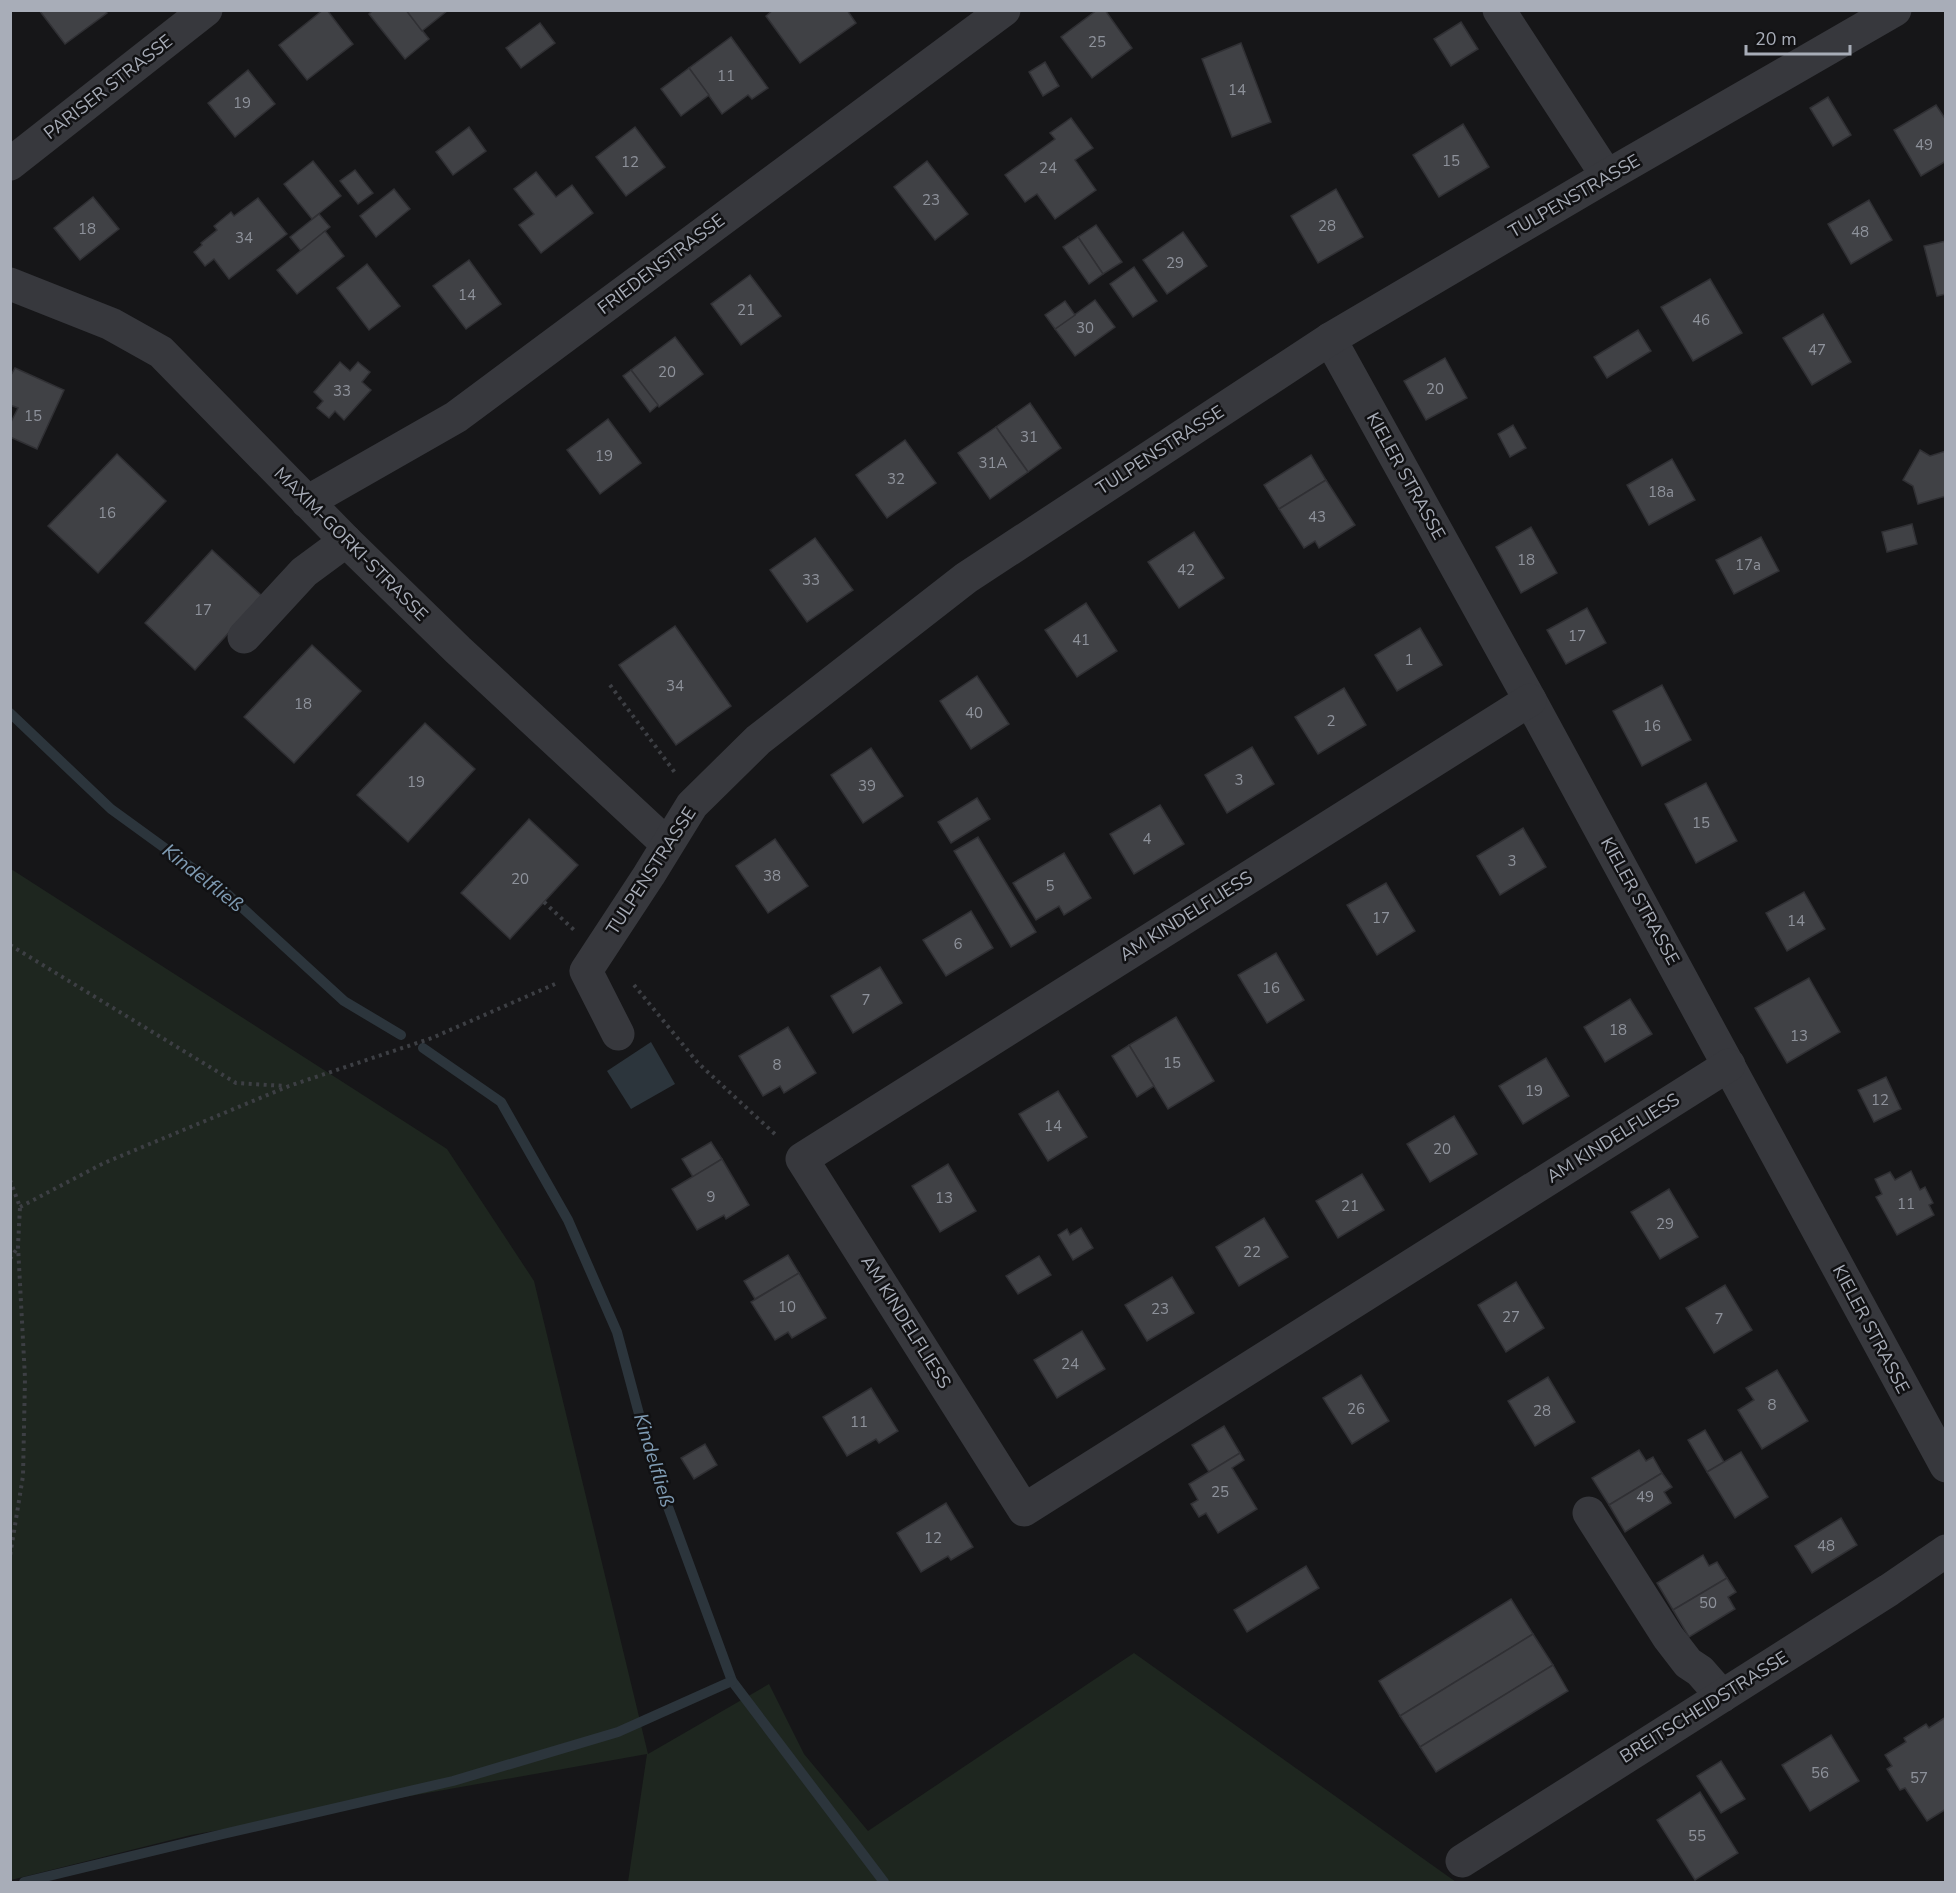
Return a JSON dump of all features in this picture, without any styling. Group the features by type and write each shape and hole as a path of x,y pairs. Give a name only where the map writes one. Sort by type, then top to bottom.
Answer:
{"street":[{"name":"PARISER STRASSE","path":"10,164 206,10"},
{"name":"FRIEDENSTRASSE","path":"308,502 456,417 1004,10"},
{"path":"1499,10 1607,176"},
{"name":"TULPENSTRASSE","path":"594,958 692,805 758,740 966,578 1330,339 1895,10"},
{"name":"MAXIM-GORKI-STRASSE","path":"10,284 111,324 161,352 346,541 458,650 668,844"},
{"name":"KIELER STRASSE","path":"1330,339 1530,700 1946,1466"},
{"path":"244,637 304,572 346,541"},
{"name":"AM KINDELFLIESS","path":"1530,700 802,1159 1024,1510 1729,1065"},
{"path":"594,958 618,1034"},
{"path":"1589,1513 1668,1637 1688,1663 1700,1671 1722,1696"},
{"name":"BREITSCHEIDSTRASSE","path":"1462,1862 1889,1590 1946,1551"}],"path":[{"path":"609,685 697,801"},
{"path":"544,902 552,910"},
{"path":"10,945 236,1083 289,1086"},
{"path":"20,1206 104,1163 289,1086 432,1038 594,958 698,1063 802,1159"},
{"path":"10,1180 20,1206 18,1246 25,1378 23,1476 10,1556"},
{"path":"10,1259 18,1246"}],"shaded area":[{"path":"11,869 447,1149 534,1281 648,1754 769,1684 804,1754 868,1831 1134,1653 1456,1882 628,1882 647,1754 191,1835 11,1880"},
{"path":"651,1042 675,1084 631,1109 607,1071"}],"building":[{"path":"39,10 105,10 107,13 65,44"},
{"path":"323,10 327,10 353,44 307,80 279,45"},
{"path":"373,10 406,10 429,39 405,59 369,14"},
{"path":"406,10 446,10 447,11 422,31"},
{"path":"773,10 847,10 856,23 800,63 766,16"},
{"path":"1097,10 1105,10 1132,48 1092,78 1061,37"},
{"path":"1461,22 1478,49 1451,66 1434,39"},
{"path":"540,23 555,43 521,68 506,48"},
{"path":"731,37 768,88 752,99 748,95 722,114 689,68"},
{"path":"1241,43 1271,122 1232,137 1202,59"},
{"path":"1045,62 1059,86 1043,96 1029,72"},
{"path":"689,68 709,95 681,116 661,89"},
{"path":"248,70 275,104 235,137 208,103"},
{"path":"1828,97 1851,135 1833,146 1810,108"},
{"path":"1936,105 1946,120 1946,161 1921,176 1894,130"},
{"path":"1071,118 1093,148 1075,160 1096,190 1055,219 1037,194 1025,202 1005,175 1055,139 1050,133"},
{"path":"1463,124 1489,167 1439,197 1413,155"},
{"path":"469,127 486,151 453,175 436,152"},
{"path":"635,127 665,167 626,196 596,157"},
{"path":"313,161 341,196 312,219 284,184"},
{"path":"927,161 968,214 935,240 894,187"},
{"path":"355,170 373,193 358,204 340,181"},
{"path":"536,172 556,197 572,185 593,213 541,253 519,225 534,214 514,189"},
{"path":"394,189 410,209 376,237 360,216"},
{"path":"1336,189 1363,237 1318,263 1291,216"},
{"path":"93,197 119,229 80,260 54,228"},
{"path":"258,198 287,234 229,279 214,259 205,266 194,252 217,230 214,226 231,212 234,216"},
{"path":"1869,200 1892,240 1851,264 1828,224"},
{"path":"319,214 330,227 301,251 290,237"},
{"path":"1096,225 1122,262 1103,274 1078,237"},
{"path":"325,231 344,256 297,294 277,270"},
{"path":"1183,232 1207,266 1167,294 1143,260"},
{"path":"1078,237 1103,274 1089,284 1063,247"},
{"path":"1946,241 1946,294 1937,296 1924,246"},
{"path":"469,260 501,304 466,329 433,286"},
{"path":"367,264 400,306 369,330 337,288"},
{"path":"1134,267 1157,301 1133,317 1110,284"},
{"path":"750,275 781,316 741,345 711,304"},
{"path":"1710,279 1742,333 1693,361 1661,307"},
{"path":"1095,300 1115,327 1075,356 1055,329"},
{"path":"1065,301 1075,315 1055,329 1045,315"},
{"path":"1823,314 1851,362 1812,385 1783,338"},
{"path":"1638,330 1651,351 1607,378 1594,357"},
{"path":"675,337 703,374 659,407 631,370"},
{"path":"1445,358 1467,398 1426,420 1404,381"},
{"path":"340,362 350,371 358,362 370,372 362,382 371,390 344,420 335,411 329,418 317,408 323,401 314,392"},
{"path":"15,368 64,390 37,449 10,437 10,424 18,408 10,405 10,377"},
{"path":"631,370 658,405 650,412 623,376"},
{"path":"1030,403 1061,448 1028,472 996,427"},
{"path":"608,419 641,463 600,494 567,450"},
{"path":"1513,425 1526,448 1510,457 1498,434"},
{"path":"996,427 1028,472 990,499 958,453"},
{"path":"905,440 936,483 887,518 856,475"},
{"path":"1920,450 1930,456 1946,451 1946,496 1918,504 1913,486 1903,480"},
{"path":"117,454 166,501 98,573 48,526"},
{"path":"1311,455 1326,480 1279,509 1264,485"},
{"path":"1672,459 1695,500 1649,525 1627,485"},
{"path":"1326,480 1355,525 1319,548 1315,541 1304,548 1279,509"},
{"path":"1912,524 1917,544 1887,552 1882,532"},
{"path":"1531,527 1557,573 1521,593 1496,547"},
{"path":"1194,532 1224,578 1179,608 1148,562"},
{"path":"1761,537 1779,571 1734,594 1716,560"},
{"path":"815,538 853,590 807,622 770,570"},
{"path":"212,550 262,596 195,670 145,623"},
{"path":"1086,603 1117,651 1077,677 1045,630"},
{"path":"1587,608 1606,643 1566,664 1547,630"},
{"path":"675,626 731,706 676,745 619,665"},
{"path":"1420,628 1442,665 1397,691 1375,655"},
{"path":"312,645 361,691 294,763 244,717"},
{"path":"977,676 1009,724 971,749 940,701"},
{"path":"1662,685 1691,740 1642,766 1613,711"},
{"path":"1344,688 1366,725 1318,754 1295,717"},
{"path":"425,723 475,769 408,842 357,795"},
{"path":"1252,747 1274,784 1227,813 1205,775"},
{"path":"871,748 903,796 863,823 831,775"},
{"path":"1706,783 1737,841 1696,863 1665,804"},
{"path":"977,798 990,819 951,843 938,822"},
{"path":"1160,805 1184,844 1134,874 1110,834"},
{"path":"529,819 578,865 510,939 461,893"},
{"path":"1523,828 1546,867 1500,895 1477,856"},
{"path":"978,837 1036,932 1011,947 954,851"},
{"path":"775,839 808,886 768,913 736,866"},
{"path":"1064,853 1091,898 1064,915 1059,906 1036,920 1013,883"},
{"path":"1386,883 1415,931 1377,955 1347,905"},
{"path":"1804,892 1825,929 1787,951 1766,913"},
{"path":"971,911 993,948 946,976 923,940"},
{"path":"1276,953 1304,1000 1267,1023 1238,975"},
{"path":"880,967 902,1003 853,1033 831,996"},
{"path":"1809,978 1840,1032 1787,1063 1755,1008"},
{"path":"1630,999 1652,1034 1605,1062 1584,1027"},
{"path":"1176,1017 1214,1081 1168,1109 1129,1045"},
{"path":"788,1027 816,1073 784,1093 780,1086 763,1096 739,1056"},
{"path":"1129,1045 1154,1086 1137,1097 1112,1056"},
{"path":"1546,1058 1569,1096 1523,1124 1499,1086"},
{"path":"1886,1077 1901,1109 1874,1122 1858,1090"},
{"path":"1058,1091 1087,1137 1048,1161 1019,1114"},
{"path":"1454,1116 1477,1154 1430,1182 1407,1144"},
{"path":"711,1142 722,1159 693,1177 682,1159"},
{"path":"722,1159 749,1205 726,1219 724,1215 697,1230 672,1189"},
{"path":"948,1164 976,1211 940,1232 912,1186"},
{"path":"1911,1171 1920,1190 1925,1187 1933,1203 1929,1205 1934,1215 1897,1235 1876,1197 1882,1194 1875,1179 1890,1172 1895,1180"},
{"path":"1362,1174 1384,1210 1338,1238 1316,1201"},
{"path":"1669,1189 1698,1237 1660,1259 1631,1212"},
{"path":"1264,1218 1288,1257 1239,1286 1216,1247"},
{"path":"1081,1228 1093,1248 1073,1260 1058,1235 1067,1229 1070,1235"},
{"path":"788,1255 799,1273 755,1299 744,1281"},
{"path":"1039,1256 1051,1275 1018,1294 1006,1276"},
{"path":"799,1273 826,1318 792,1338 788,1332 775,1340 751,1302"},
{"path":"1172,1277 1194,1313 1147,1341 1125,1305"},
{"path":"1516,1282 1544,1328 1506,1352 1478,1305"},
{"path":"1725,1285 1752,1330 1714,1353 1686,1308"},
{"path":"1082,1331 1105,1369 1057,1398 1034,1360"},
{"path":"1777,1370 1808,1421 1762,1449 1738,1410 1754,1400 1746,1388"},
{"path":"1361,1375 1389,1421 1352,1444 1323,1398"},
{"path":"1548,1377 1575,1422 1535,1446 1508,1401"},
{"path":"871,1388 898,1431 879,1443 876,1439 847,1456 823,1417"},
{"path":"1224,1426 1240,1453 1209,1472 1192,1445"},
{"path":"1705,1430 1724,1462 1707,1472 1688,1440"},
{"path":"705,1444 717,1465 694,1479 681,1458"},
{"path":"1639,1450 1646,1461 1653,1457 1662,1473 1609,1505 1592,1478"},
{"path":"1741,1452 1768,1497 1735,1518 1707,1472"},
{"path":"1240,1453 1244,1460 1232,1468 1257,1509 1218,1533 1206,1513 1199,1517 1191,1504 1198,1500 1189,1484"},
{"path":"1662,1473 1672,1487 1664,1492 1671,1503 1625,1532 1609,1505"},
{"path":"946,1503 973,1547 951,1560 948,1556 921,1572 897,1533"},
{"path":"1841,1518 1857,1545 1812,1573 1795,1546"},
{"path":"1703,1555 1709,1566 1717,1562 1727,1578 1673,1610 1657,1583"},
{"path":"1306,1566 1319,1588 1247,1632 1234,1610"},
{"path":"1727,1578 1736,1592 1728,1597 1735,1609 1689,1637 1673,1610"},
{"path":"1511,1599 1533,1634 1400,1716 1379,1681"},
{"path":"1533,1634 1553,1665 1420,1747 1400,1716"},
{"path":"1553,1665 1568,1691 1436,1772 1420,1747"},
{"path":"1946,1717 1946,1809 1927,1821 1905,1788 1900,1790 1887,1769 1892,1766 1885,1755 1906,1742 1904,1738 1926,1724 1929,1728"},
{"path":"1831,1735 1859,1781 1810,1811 1782,1765"},
{"path":"1721,1761 1745,1799 1721,1813 1697,1776"},
{"path":"1700,1792 1738,1853 1695,1880 1657,1820"}],"waterway":[{"name":"Kindelfließ","path":"10,713 111,809 224,891 344,1001 401,1035"},
{"name":"Kindelfließ","path":"423,1048 501,1102 568,1220 617,1332 653,1466 732,1681 884,1882"},
{"path":"24,1882 453,1781 618,1732 732,1681"}]}
